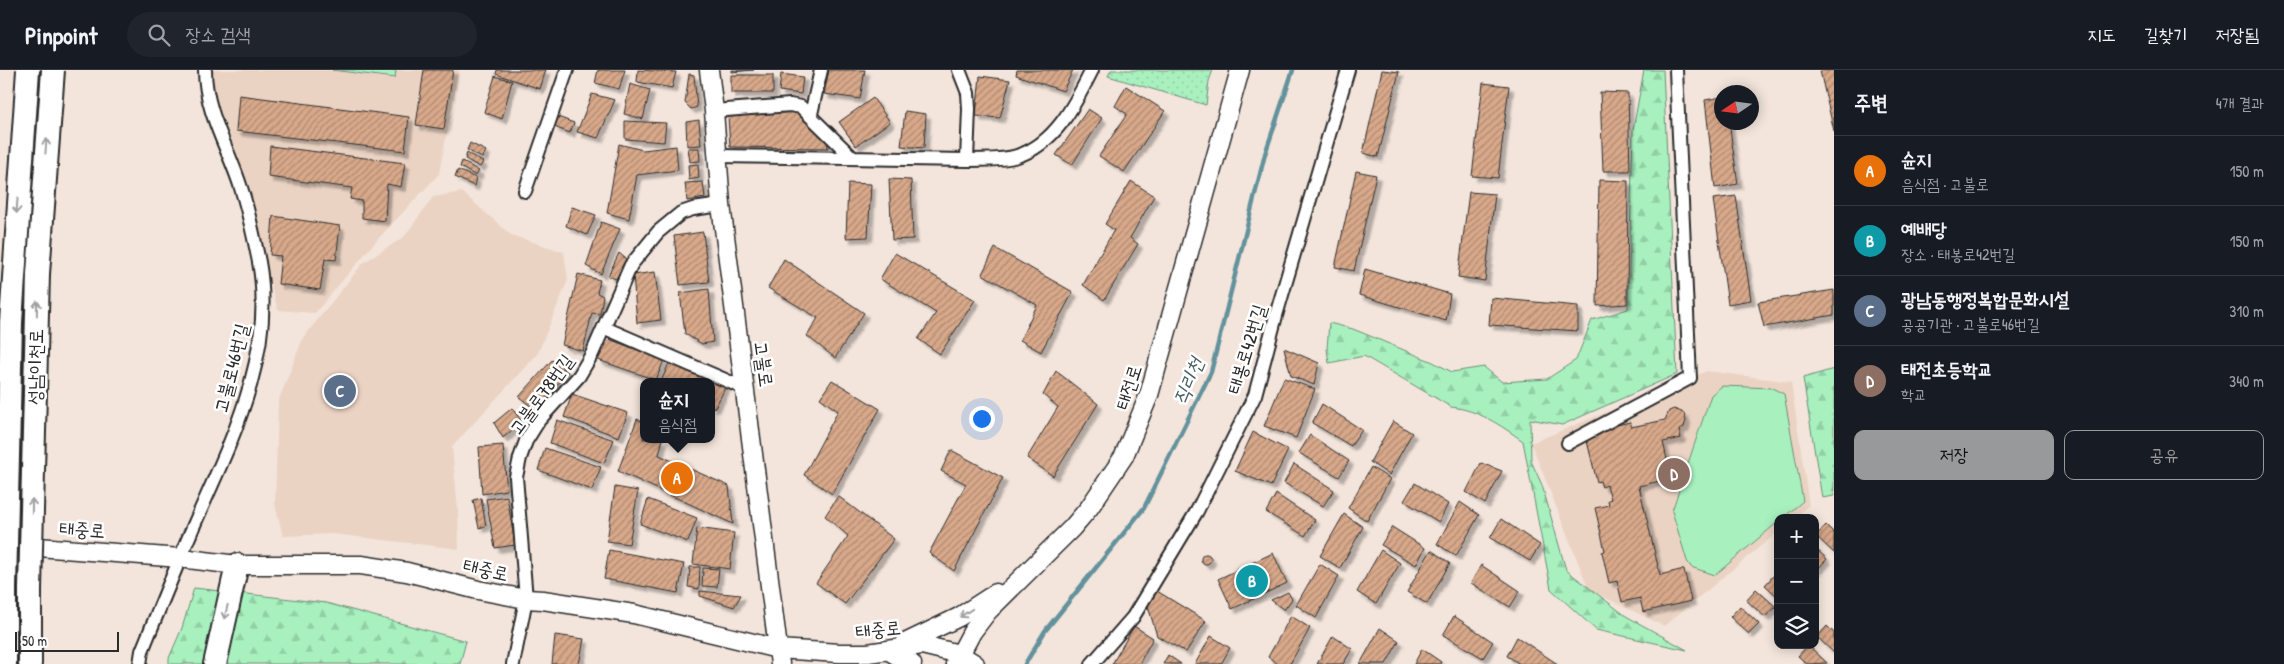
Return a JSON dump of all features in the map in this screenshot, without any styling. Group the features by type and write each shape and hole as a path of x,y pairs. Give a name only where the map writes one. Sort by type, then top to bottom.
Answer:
{"highway":[{"name":"성남이천로","path":"5,664 11,322 28,70"},
{"name":"성남이천로","path":"30,664 30,589 38,274 53,70"},
{"path":"215,664 237,565"}],"street":[{"name":"고불로46번길","path":"140,664 142,651 242,412 260,345 262,291 259,263 241,188 210,109 205,70"},
{"path":"525,191 566,70"},
{"name":"고불로","path":"709,70 721,205 779,656"},
{"path":"811,114 821,70"},
{"path":"958,70 968,93 967,160"},
{"path":"718,156 967,160 1019,156 1048,137 1072,110 1092,70"},
{"name":"태전로","path":"957,659 988,611 1089,508 1124,456 1149,395 1240,70"},
{"name":"태봉로42번길","path":"1092,664 1133,616 1197,511 1255,395 1277,312 1348,70"},
{"path":"1568,443 1690,378 1676,70"},
{"path":"714,111 790,105 801,107 811,114 852,157"},
{"name":"고불로78번길","path":"513,664 526,599 516,477 526,441 539,420 579,376 605,328 631,265 658,232 681,213 693,208 721,205"},
{"path":"605,328 746,389"},
{"name":"태중로","path":"0,544 180,558 237,565 361,565 408,572 478,590 526,599 634,614 779,656 888,650 922,645 975,664"},
{"path":"888,650 920,637 959,617 1022,577"},
{"path":"888,650 912,664"}],"shaded area":[{"path":"211,70 459,70 439,174 376,241 315,313 278,310 225,126 215,99"},
{"path":"462,192 511,235 564,252 568,280 538,353 452,447 458,510 459,549 333,534 283,536 275,504 278,402 303,338 363,263 404,237 433,197"},
{"path":"1707,371 1791,382 1809,505 1799,514 1774,514 1774,535 1664,626 1589,590 1531,443"}],"green space":[{"path":"332,70 396,70 395,78"},
{"path":"1111,70 1213,70 1209,81 1206,105 1108,76"},
{"path":"1644,70 1663,70 1677,374 1562,425 1530,419 1531,461 1542,485 1566,570 1626,616 1687,650 1596,630 1551,589 1523,441 1480,415 1451,407 1364,356 1329,363 1327,349 1329,323 1353,329 1433,362 1452,372 1484,367 1502,382 1547,379 1576,360 1592,320 1628,309 1633,130"},
{"path":"1834,369 1834,496 1822,498 1803,378"},
{"path":"1722,386 1772,388 1784,394 1803,501 1788,514 1774,514 1774,525 1715,575 1691,567 1687,561 1672,511 1711,395"},
{"path":"194,588 326,603 466,641 460,664 169,664 169,658 182,628"}],"building":[{"path":"424,70 453,70 444,129 416,125"},
{"path":"497,70 546,70 540,89 496,74"},
{"path":"598,70 625,70 619,89 595,83"},
{"path":"638,70 676,72 672,88 637,82"},
{"path":"732,70 754,70 732,72"},
{"path":"829,70 865,70 860,99 824,94"},
{"path":"1017,70 1073,70 1063,91 1016,75"},
{"path":"1382,70 1399,72 1378,157 1363,153"},
{"path":"1834,70 1834,131 1820,71"},
{"path":"689,74 694,75 697,107 691,109 685,103"},
{"path":"781,74 803,77 801,94 779,91"},
{"path":"731,75 773,75 773,93 731,93"},
{"path":"495,76 512,81 502,119 484,112"},
{"path":"980,76 1010,80 1000,118 976,116"},
{"path":"1483,83 1509,86 1498,178 1472,176"},
{"path":"630,84 650,90 643,119 624,114"},
{"path":"1126,86 1165,111 1124,172 1099,156 1127,114 1115,106"},
{"path":"1600,92 1628,93 1630,171 1603,171"},
{"path":"592,94 615,100 598,138 577,132"},
{"path":"239,95 409,117 405,151 236,131"},
{"path":"873,98 890,122 856,146 839,122"},
{"path":"1714,98 1714,130 1730,130 1738,184 1715,188 1705,100"},
{"path":"1088,109 1102,118 1072,165 1056,155"},
{"path":"905,111 926,114 924,148 901,146"},
{"path":"797,112 827,138 828,148 730,147 728,116"},
{"path":"558,117 574,123 570,133 554,127"},
{"path":"699,120 701,145 687,146 686,122"},
{"path":"625,121 666,123 664,142 625,139"},
{"path":"470,143 486,151 482,158 467,150"},
{"path":"619,144 643,150 676,146 678,170 637,175 629,219 607,213"},
{"path":"270,146 405,163 401,187 387,184 385,221 362,218 362,201 350,199 352,188 268,177"},
{"path":"688,148 699,148 700,161 690,162"},
{"path":"467,153 483,162 480,167 465,159"},
{"path":"462,161 479,171 476,176 460,167"},
{"path":"698,164 699,178 689,180 688,165"},
{"path":"458,170 476,178 474,186 455,177"},
{"path":"1356,171 1376,175 1354,271 1335,267"},
{"path":"889,179 911,180 913,239 892,240"},
{"path":"1599,180 1628,181 1627,304 1597,306"},
{"path":"1131,181 1154,196 1130,238 1138,244 1104,300 1083,285 1114,230 1105,224"},
{"path":"703,182 705,198 687,201 685,183"},
{"path":"848,183 871,184 868,237 846,238"},
{"path":"1469,192 1495,194 1485,281 1458,277"},
{"path":"1736,196 1751,300 1728,304 1713,199"},
{"path":"572,207 596,215 587,235 566,226"},
{"path":"273,216 340,226 336,260 325,259 320,290 278,284 281,256 270,255"},
{"path":"601,222 620,229 601,274 586,266"},
{"path":"703,232 709,282 680,285 674,236"},
{"path":"995,248 1073,292 1041,352 1020,340 1037,305 982,274"},
{"path":"619,253 626,259 616,279 608,276"},
{"path":"895,253 975,300 940,354 918,339 936,313 880,279"},
{"path":"784,259 864,313 835,358 807,336 818,318 768,288"},
{"path":"1365,269 1450,294 1446,321 1359,295"},
{"path":"655,272 661,320 637,323 633,275"},
{"path":"578,274 600,280 597,293 603,296 600,314 592,313 583,351 562,345"},
{"path":"709,289 713,342 702,344 685,334 680,293"},
{"path":"1834,290 1834,315 1764,327 1758,302"},
{"path":"1491,298 1578,306 1578,331 1489,325"},
{"path":"609,339 664,360 657,378 650,378 598,360"},
{"path":"1284,348 1319,363 1314,385 1291,376"},
{"path":"552,360 568,372 536,410 519,397"},
{"path":"669,363 706,378 663,378"},
{"path":"1056,371 1098,404 1053,476 1027,458 1058,407 1043,395"},
{"path":"1284,378 1315,389 1296,438 1264,426"},
{"path":"832,380 880,409 832,494 804,475 838,411 820,398"},
{"path":"715,382 726,386 715,408"},
{"path":"572,394 628,413 619,437 564,417"},
{"path":"1322,404 1362,430 1351,446 1312,423"},
{"path":"512,408 522,422 503,438 494,423"},
{"path":"1674,409 1684,413 1686,420 1684,427 1679,430 1681,438 1663,442 1669,468 1665,469 1668,479 1639,486 1660,575 1684,569 1691,601 1643,612 1640,598 1622,602 1617,581 1609,583 1602,552 1605,551 1595,508 1609,505 1608,500 1611,499 1607,485 1602,487 1600,481 1597,482 1586,437 1595,430 1630,422 1631,427 1665,420 1669,411"},
{"path":"637,419 640,420 640,443 662,443 659,455 729,486 733,524 618,471"},
{"path":"557,420 614,440 604,463 550,443"},
{"path":"1393,421 1412,433 1389,475 1370,462"},
{"path":"1253,432 1288,450 1271,486 1235,471"},
{"path":"1310,435 1349,461 1339,477 1299,453"},
{"path":"503,445 507,490 482,494 479,447"},
{"path":"545,448 601,467 592,490 538,470"},
{"path":"951,450 1003,478 954,571 929,553 966,484 941,471"},
{"path":"1481,463 1502,471 1485,504 1466,492"},
{"path":"1294,464 1334,490 1323,506 1284,483"},
{"path":"1371,467 1390,479 1367,521 1348,508"},
{"path":"1415,483 1448,504 1439,522 1404,501"},
{"path":"615,487 638,491 629,544 607,541"},
{"path":"1276,494 1315,520 1305,536 1266,512"},
{"path":"507,496 515,545 495,548 486,499"},
{"path":"838,496 894,539 845,604 816,583 848,536 825,516"},
{"path":"481,498 486,526 479,528 473,500"},
{"path":"648,499 697,518 688,542 640,524"},
{"path":"1460,502 1479,515 1456,556 1437,544"},
{"path":"1344,514 1363,527 1340,568 1320,556"},
{"path":"1501,519 1540,545 1530,561 1490,538"},
{"path":"1826,525 1834,533 1834,553 1819,539 1819,533"},
{"path":"1392,527 1425,548 1416,565 1381,545"},
{"path":"697,528 734,533 730,569 693,564"},
{"path":"609,550 684,564 678,593 604,579"},
{"path":"1381,550 1400,563 1376,604 1357,592"},
{"path":"1431,550 1450,563 1427,604 1407,592"},
{"path":"1819,552 1827,559 1819,568"},
{"path":"1273,553 1287,583 1232,609 1218,579"},
{"path":"1204,554 1208,554 1211,559 1210,563 1204,564 1201,561 1201,557"},
{"path":"1320,564 1339,576 1316,618 1296,605"},
{"path":"1481,565 1520,591 1510,607 1471,583"},
{"path":"690,567 700,567 699,589 688,587"},
{"path":"703,568 719,569 717,587 702,586"},
{"path":"1774,575 1774,593 1765,585"},
{"path":"1756,589 1774,605 1774,609 1765,617 1746,600"},
{"path":"700,591 741,595 734,607 700,596"},
{"path":"1157,591 1206,621 1186,652 1157,636 1147,603"},
{"path":"1288,592 1292,599 1284,610 1271,600"},
{"path":"1740,606 1759,624 1749,634 1730,617"},
{"path":"1291,616 1310,628 1290,664 1278,664 1268,657"},
{"path":"1454,616 1493,642 1483,658 1443,635"},
{"path":"1134,626 1153,638 1139,664 1112,664"},
{"path":"1827,626 1834,633 1834,653 1819,639 1819,635"},
{"path":"1380,628 1399,641 1386,664 1360,664"},
{"path":"555,635 584,639 579,664 552,664"},
{"path":"1211,636 1230,648 1221,664 1195,664"},
{"path":"1333,636 1352,649 1343,664 1317,664"},
{"path":"1517,637 1556,664 1520,664 1507,656"},
{"path":"1422,649 1441,662 1440,664 1414,664"},
{"path":"1804,649 1812,649 1827,663 1807,664 1798,656"},
{"path":"1168,655 1181,664 1163,664"}],"waterway":[{"name":"직리천","path":"1025,664 1045,631 1144,508 1211,372 1265,154 1293,70"}],"place":[{"name":"광남동행정복합문화시설","path":"340,391"},
{"name":"태전초등학교","path":"1674,474"},
{"name":"슌지","path":"677,478"},
{"name":"예배당","path":"1252,581"}]}
